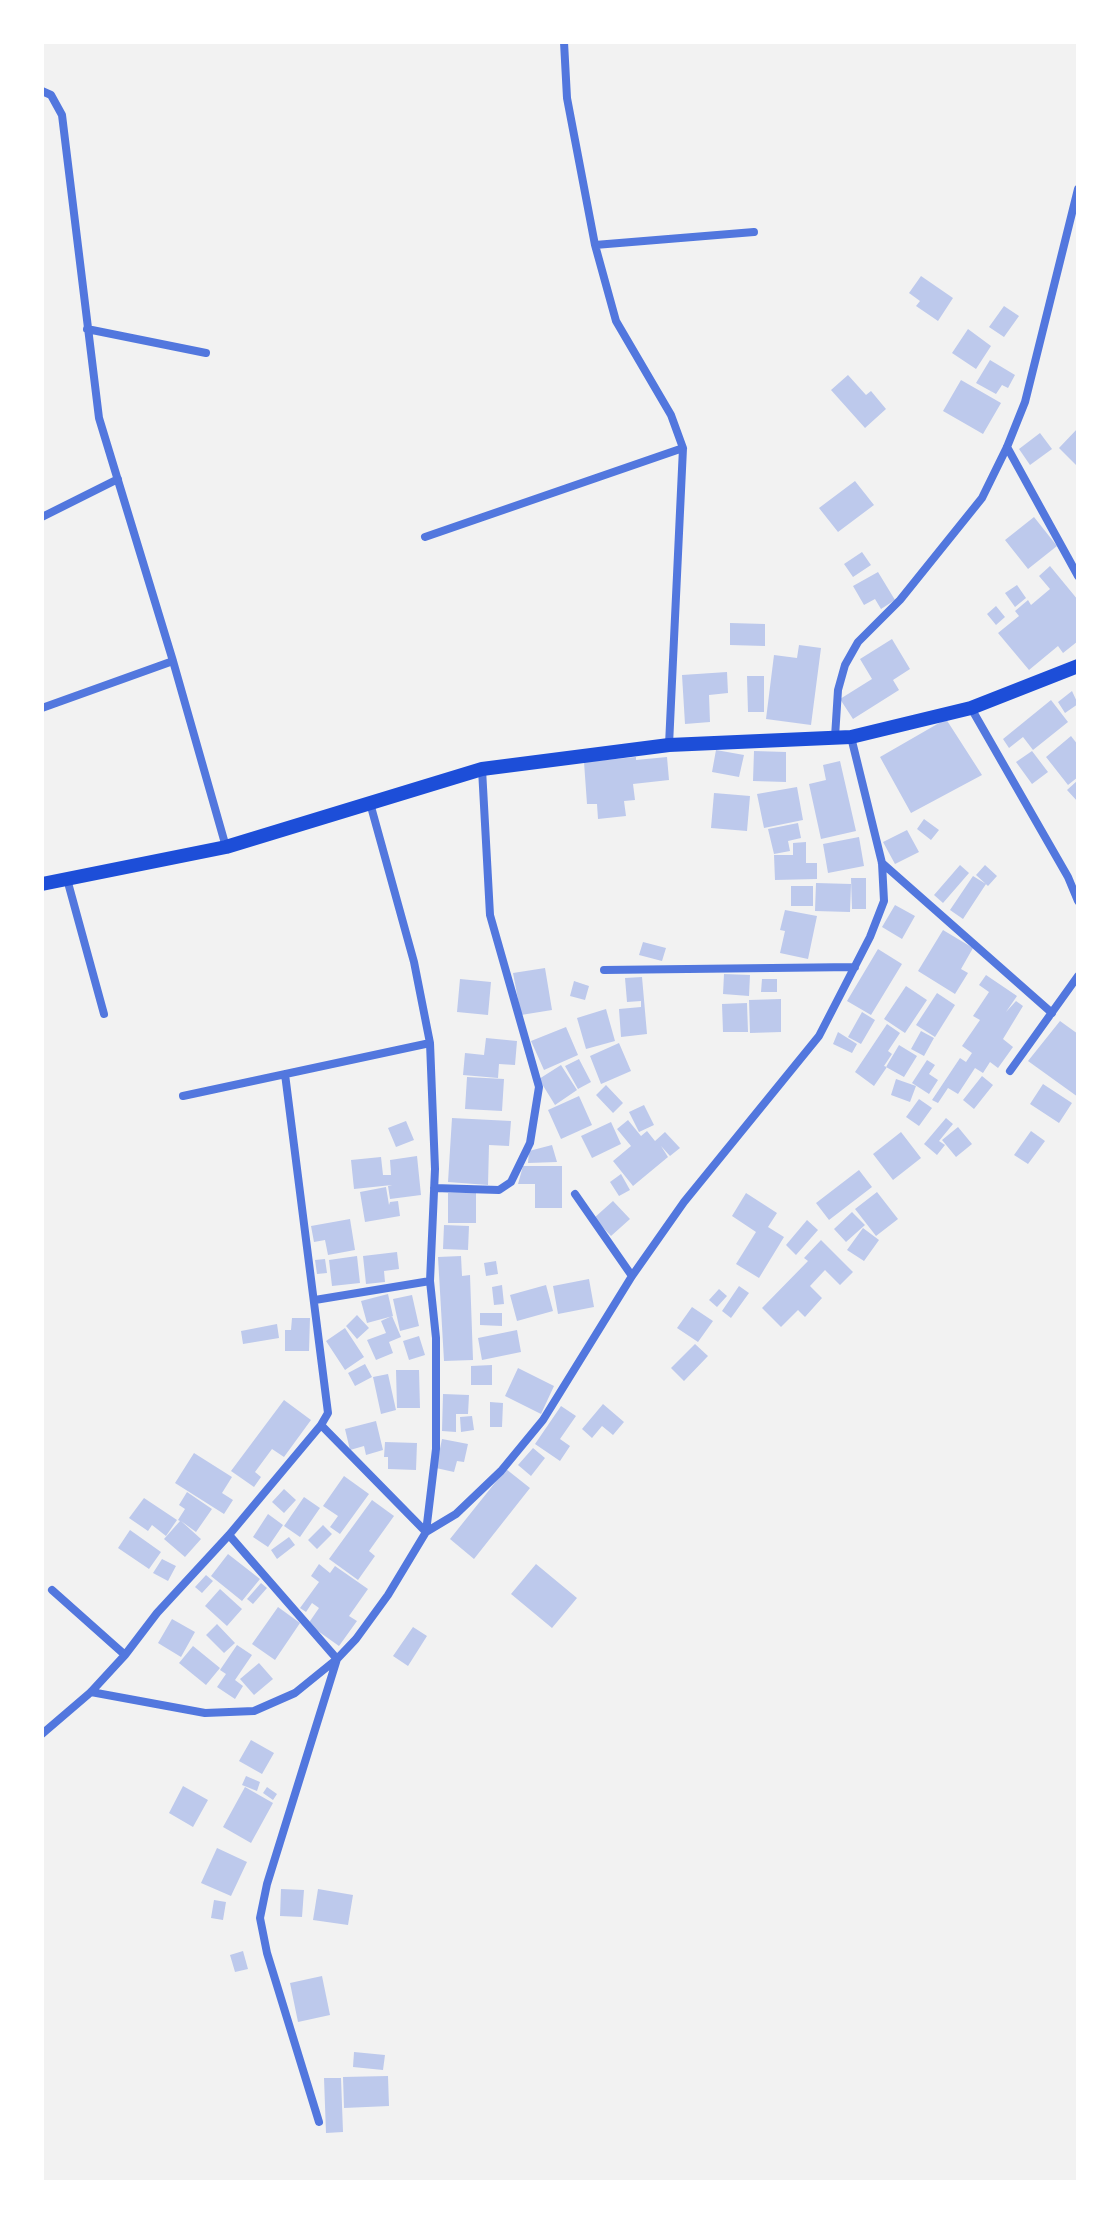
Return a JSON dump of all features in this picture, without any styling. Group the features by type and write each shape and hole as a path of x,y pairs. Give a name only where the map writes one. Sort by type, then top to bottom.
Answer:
{"main road":[{"path":"42,884 226,847 482,769 669,745 851,737 971,708 1078,666"}],"street":[{"path":"564,42 567,98 595,245 616,321 671,415 683,448 669,745"},
{"path":"42,91 51,95 62,115 99,418 226,847"},
{"path":"835,737 838,690 845,665 858,642 900,600 982,498 1007,447 1025,402 1078,189"},
{"path":"595,245 754,232"},
{"path":"87,329 206,353"},
{"path":"1007,447 1078,576"},
{"path":"425,537 683,448"},
{"path":"42,517 118,479"},
{"path":"42,708 173,661"},
{"path":"971,708 1068,877 1078,901"},
{"path":"426,1532 456,1514 501,1471 543,1420 632,1276 684,1202 819,1036 855,967 884,901 882,863 851,737"},
{"path":"434,1188 499,1190 511,1182 530,1143 539,1087 490,915 482,769"},
{"path":"91,1692 205,1713 254,1711 295,1693 356,1639 388,1595 426,1532 436,1449 436,1338 430,1281 434,1188 430,1043 414,962 370,803"},
{"path":"882,863 1052,1013"},
{"path":"67,879 104,1014"},
{"path":"604,970 855,967"},
{"path":"1010,1071 1078,976"},
{"path":"183,1096 430,1043"},
{"path":"42,1734 91,1692 125,1655 157,1613 229,1535 328,1413 285,1074"},
{"path":"575,1194 632,1276"},
{"path":"315,1300 430,1281"},
{"path":"321,1425 426,1532"},
{"path":"229,1535 337,1659"},
{"path":"52,1590 125,1655"},
{"path":"319,2122 267,1953 260,1918 267,1884 337,1659"}],"building":[{"path":"921,276 953,298 938,321 916,306 920,301 909,293"},
{"path":"1004,306 1019,316 1004,337 989,327"},
{"path":"968,329 991,346 976,369 952,353"},
{"path":"990,360 1015,375 1008,388 1002,385 996,394 976,383"},
{"path":"848,375 866,395 871,391 886,409 865,428 831,390"},
{"path":"961,380 1001,403 983,434 943,411"},
{"path":"1078,428 1078,467 1059,448"},
{"path":"1040,433 1052,449 1030,465 1019,449"},
{"path":"855,481 874,505 838,532 819,508"},
{"path":"1034,517 1057,546 1028,569 1005,540"},
{"path":"862,552 871,565 853,577 844,564"},
{"path":"1050,566 1078,600 1078,641 1063,653 1058,646 1029,670 998,633 1019,616 1015,611 1028,600 1031,605 1050,589 1039,576"},
{"path":"878,572 895,600 881,609 875,599 864,605 853,586"},
{"path":"1017,585 1026,598 1015,607 1005,593"},
{"path":"996,606 1005,617 996,625 987,614"},
{"path":"730,623 765,624 765,646 730,645"},
{"path":"892,639 910,669 893,680 899,690 853,719 840,699 872,679 860,659"},
{"path":"799,645 821,648 811,725 766,719 774,655 797,658"},
{"path":"727,672 728,693 709,695 710,722 685,724 682,675"},
{"path":"747,676 764,676 764,712 748,712"},
{"path":"1072,691 1078,704 1065,713 1058,702"},
{"path":"1051,700 1068,722 1033,750 1023,737 1009,748 1003,739"},
{"path":"946,719 982,775 911,813 880,757"},
{"path":"1071,736 1078,745 1078,777 1068,785 1046,757"},
{"path":"716,750 744,755 739,777 712,772"},
{"path":"754,751 786,752 786,782 753,781"},
{"path":"1032,751 1048,772 1032,784 1016,762"},
{"path":"636,757 636,760 667,757 669,780 633,784 635,800 624,801 626,816 598,819 597,804 587,804 584,762"},
{"path":"840,761 856,831 821,839 809,784 826,780 823,765"},
{"path":"1078,780 1078,802 1067,790"},
{"path":"797,787 803,820 764,828 757,794"},
{"path":"714,793 750,796 747,831 711,828"},
{"path":"924,819 939,830 931,840 917,829"},
{"path":"798,823 801,838 788,841 790,851 774,854 768,829"},
{"path":"907,830 919,852 895,864 883,842"},
{"path":"859,837 864,866 828,873 823,844"},
{"path":"806,842 806,863 817,863 817,879 775,880 774,855 793,855 793,843"},
{"path":"960,865 969,873 943,903 934,895"},
{"path":"985,865 997,876 988,886 976,875"},
{"path":"973,876 986,884 963,919 950,910"},
{"path":"851,878 866,878 866,909 852,909"},
{"path":"816,883 851,884 850,912 815,911"},
{"path":"791,886 813,886 813,906 791,906"},
{"path":"895,905 915,916 902,939 882,927"},
{"path":"785,910 817,916 808,959 780,953 785,931 780,930"},
{"path":"943,930 973,948 961,969 968,973 955,994 918,971"},
{"path":"643,942 666,948 662,961 639,955"},
{"path":"878,949 902,964 871,1015 847,1001"},
{"path":"545,968 552,1010 521,1015 513,973"},
{"path":"724,974 750,975 749,996 723,994"},
{"path":"986,975 1017,996 1006,1012 1016,1001 1023,1006 1003,1039 1013,1047 998,1068 990,1062 983,1073 975,1068 958,1094 948,1088 938,1103 932,1100 960,1058 966,1062 972,1053 962,1046 980,1020 973,1016 989,992 979,985"},
{"path":"642,977 647,1034 621,1037 619,1009 641,1007 641,1001 627,1002 625,978"},
{"path":"460,979 491,982 488,1015 457,1012"},
{"path":"762,979 777,979 777,992 761,992"},
{"path":"574,981 589,986 585,1000 570,996"},
{"path":"906,986 927,1000 905,1033 884,1019"},
{"path":"937,993 955,1005 935,1037 916,1025"},
{"path":"781,999 781,1032 750,1033 749,1000"},
{"path":"747,1003 748,1032 723,1032 722,1004"},
{"path":"606,1009 615,1041 586,1049 577,1018"},
{"path":"862,1012 875,1020 861,1044 848,1037"},
{"path":"1060,1021 1078,1034 1078,1097 1028,1061"},
{"path":"887,1024 900,1033 888,1051 892,1054 884,1066 887,1067 874,1086 855,1072"},
{"path":"566,1027 578,1055 544,1070 531,1041"},
{"path":"921,1031 934,1038 924,1056 911,1049"},
{"path":"838,1032 857,1044 852,1053 833,1044"},
{"path":"486,1038 517,1041 515,1065 499,1064 498,1078 463,1075 465,1053 484,1055"},
{"path":"619,1043 631,1071 601,1084 590,1056"},
{"path":"899,1045 917,1056 904,1077 886,1067"},
{"path":"579,1059 591,1082 578,1089 565,1066"},
{"path":"927,1060 935,1065 929,1074 938,1080 929,1094 912,1083"},
{"path":"561,1065 577,1090 555,1105 539,1079"},
{"path":"982,1076 993,1085 974,1109 963,1100"},
{"path":"467,1077 504,1079 502,1111 465,1109"},
{"path":"896,1079 916,1086 910,1102 891,1095"},
{"path":"1043,1084 1072,1103 1059,1123 1030,1104"},
{"path":"606,1085 623,1103 613,1113 596,1095"},
{"path":"579,1096 592,1125 561,1139 548,1110"},
{"path":"919,1099 932,1108 919,1126 906,1117"},
{"path":"644,1105 654,1125 639,1132 629,1112"},
{"path":"452,1118 511,1121 509,1146 489,1145 488,1185 448,1182"},
{"path":"946,1118 953,1124 939,1141 945,1145 937,1155 924,1144"},
{"path":"628,1120 641,1136 647,1131 655,1141 665,1132 680,1148 670,1156 661,1146 668,1157 633,1186 613,1161 631,1146 617,1129"},
{"path":"406,1121 414,1140 396,1147 388,1128"},
{"path":"611,1122 621,1144 592,1158 581,1136"},
{"path":"958,1127 972,1144 956,1157 942,1140"},
{"path":"1031,1131 1045,1141 1028,1164 1014,1155"},
{"path":"901,1132 921,1158 893,1180 873,1154"},
{"path":"552,1145 557,1162 528,1163 529,1151"},
{"path":"417,1156 421,1195 390,1199 388,1186 392,1185 354,1189 351,1160 381,1157 383,1175 391,1175 390,1160"},
{"path":"523,1166 562,1166 562,1208 535,1208 535,1184 518,1184"},
{"path":"859,1170 872,1187 829,1220 816,1203"},
{"path":"621,1174 630,1190 619,1196 610,1182"},
{"path":"386,1187 389,1205 398,1201 400,1216 365,1222 360,1192"},
{"path":"877,1192 898,1219 876,1236 855,1209"},
{"path":"448,1193 476,1193 476,1223 448,1223"},
{"path":"746,1193 777,1213 768,1227 784,1237 759,1278 736,1264 756,1232 732,1216"},
{"path":"613,1201 630,1219 611,1236 594,1218"},
{"path":"852,1212 865,1225 846,1242 834,1229"},
{"path":"350,1219 355,1250 328,1255 325,1240 314,1242 311,1226"},
{"path":"807,1220 818,1230 796,1255 786,1245"},
{"path":"444,1225 469,1226 468,1250 443,1249"},
{"path":"863,1228 879,1240 864,1261 847,1250"},
{"path":"821,1240 853,1272 840,1285 825,1270 810,1286 822,1298 805,1317 798,1310 781,1327 762,1308 808,1261 804,1258"},
{"path":"397,1252 399,1269 384,1271 385,1282 366,1284 363,1256"},
{"path":"357,1256 360,1283 332,1286 329,1260"},
{"path":"461,1256 462,1276 470,1275 473,1360 444,1361 438,1257"},
{"path":"325,1259 327,1273 317,1274 315,1260"},
{"path":"496,1261 498,1274 486,1276 484,1263"},
{"path":"589,1279 594,1307 558,1314 553,1286"},
{"path":"502,1285 504,1304 494,1305 492,1287"},
{"path":"546,1285 553,1311 517,1321 510,1295"},
{"path":"739,1286 749,1293 731,1318 722,1311"},
{"path":"719,1289 727,1296 717,1307 709,1300"},
{"path":"388,1294 393,1316 367,1323 361,1301"},
{"path":"412,1295 419,1326 400,1331 393,1299"},
{"path":"692,1307 713,1321 698,1342 677,1328"},
{"path":"480,1313 502,1313 502,1326 480,1325"},
{"path":"357,1315 369,1328 357,1339 346,1326"},
{"path":"392,1316 401,1337 389,1342 393,1353 376,1360 367,1340 386,1333 381,1321"},
{"path":"292,1318 310,1318 309,1351 285,1351 285,1330 291,1330"},
{"path":"277,1324 279,1338 243,1344 241,1331"},
{"path":"345,1328 364,1357 345,1370 326,1341"},
{"path":"517,1330 521,1352 482,1360 478,1338"},
{"path":"419,1336 425,1355 409,1360 403,1341"},
{"path":"695,1344 708,1356 684,1381 671,1368"},
{"path":"365,1364 372,1377 355,1386 348,1373"},
{"path":"492,1365 492,1385 471,1385 471,1366"},
{"path":"518,1368 554,1386 541,1414 505,1396"},
{"path":"396,1370 419,1370 420,1408 397,1408"},
{"path":"388,1374 396,1410 381,1414 373,1377"},
{"path":"443,1394 469,1395 468,1414 456,1414 456,1432 442,1431"},
{"path":"284,1400 311,1420 284,1457 272,1449 255,1472 261,1477 254,1487 231,1471"},
{"path":"490,1402 503,1403 502,1427 490,1427"},
{"path":"603,1404 624,1422 613,1435 602,1426 592,1438 582,1429"},
{"path":"561,1406 576,1416 560,1439 570,1446 560,1461 535,1444"},
{"path":"472,1416 474,1430 461,1432 460,1417"},
{"path":"376,1421 383,1450 366,1455 364,1446 350,1450 345,1429"},
{"path":"442,1439 468,1444 464,1462 457,1461 454,1472 436,1468"},
{"path":"385,1442 417,1443 416,1470 388,1469 388,1457 384,1457"},
{"path":"533,1448 545,1458 531,1476 518,1465"},
{"path":"194,1453 232,1477 222,1493 233,1500 224,1514 175,1483"},
{"path":"506,1469 530,1488 474,1559 450,1539"},
{"path":"344,1476 369,1494 340,1534 330,1527 338,1516 323,1506"},
{"path":"284,1489 296,1500 284,1513 272,1502"},
{"path":"187,1492 212,1509 196,1532 181,1521 201,1539 185,1557 164,1539 180,1521 185,1509 179,1505"},
{"path":"304,1497 320,1508 300,1537 284,1526"},
{"path":"144,1498 177,1520 166,1536 152,1525 148,1531 129,1518"},
{"path":"372,1500 394,1516 369,1551 375,1556 358,1580 329,1559"},
{"path":"268,1514 283,1525 268,1547 253,1537"},
{"path":"323,1525 332,1534 317,1549 308,1540"},
{"path":"130,1530 161,1552 149,1569 118,1548"},
{"path":"289,1537 295,1545 277,1559 271,1550"},
{"path":"228,1554 260,1579 242,1601 211,1576"},
{"path":"162,1559 176,1566 168,1581 153,1573"},
{"path":"319,1564 330,1573 335,1566 368,1589 349,1616 357,1621 339,1646 308,1624 319,1608 312,1603 306,1612 300,1608 319,1582 311,1576"},
{"path":"536,1564 577,1598 552,1628 511,1594"},
{"path":"206,1575 213,1581 202,1593 195,1587"},
{"path":"261,1583 267,1588 253,1604 247,1599"},
{"path":"220,1589 242,1609 227,1626 205,1606"},
{"path":"278,1607 300,1623 275,1660 252,1644"},
{"path":"172,1619 195,1632 181,1657 158,1643"},
{"path":"217,1624 235,1643 224,1653 206,1635"},
{"path":"413,1627 427,1636 408,1666 393,1656"},
{"path":"237,1645 252,1655 235,1680 243,1686 235,1699 217,1687 226,1674 220,1670"},
{"path":"193,1646 220,1668 206,1685 179,1663"},
{"path":"259,1663 273,1679 254,1695 240,1679"},
{"path":"251,1740 274,1753 262,1774 239,1761"},
{"path":"246,1776 260,1782 257,1791 242,1785"},
{"path":"183,1786 208,1800 193,1827 169,1813"},
{"path":"245,1787 273,1803 251,1843 223,1827"},
{"path":"267,1787 277,1794 273,1800 263,1793"},
{"path":"217,1848 247,1862 231,1896 201,1883"},
{"path":"281,1889 304,1890 302,1917 280,1916"},
{"path":"318,1889 353,1895 348,1925 313,1920"},
{"path":"214,1900 226,1902 223,1920 211,1918"},
{"path":"243,1951 248,1969 235,1972 230,1955"},
{"path":"322,1976 330,2015 298,2022 290,1983"},
{"path":"354,2052 385,2055 383,2070 353,2067"},
{"path":"388,2076 389,2106 344,2108 343,2077"},
{"path":"324,2078 341,2078 343,2132 326,2133"}]}
